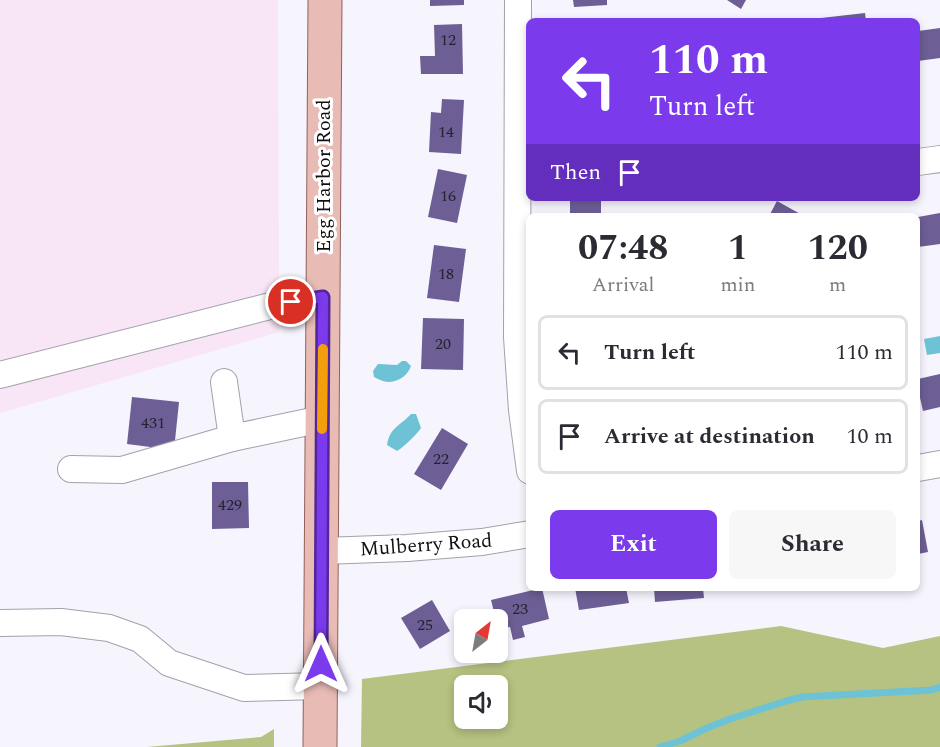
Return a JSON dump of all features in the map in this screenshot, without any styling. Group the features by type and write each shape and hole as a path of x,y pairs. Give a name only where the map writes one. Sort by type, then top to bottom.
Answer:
{"main road":[{"name":"Egg Harbor Road","path":"320,747 325,0"}],"street":[{"path":"518,0 517,337 526,440"},
{"path":"920,162 940,159"},
{"path":"0,375 274,305 323,297"},
{"path":"224,382 232,438"},
{"path":"71,469 122,470 232,438 322,419"},
{"path":"920,468 940,464"},
{"name":"Mulberry Road","path":"322,551 417,548 482,542 526,535"},
{"path":"3,626 61,622 109,628 140,639 169,663 244,688 320,686"}],"shaded area":[{"path":"0,0 278,0 279,332 0,413"}],"green space":[{"path":"781,626 883,648 940,636 940,747 361,747 362,679 488,663 508,663 508,661"},
{"path":"274,729 274,747 147,747 261,737"}],"water":[{"path":"940,336 940,353 927,355 924,339"},
{"path":"406,361 411,366 399,379 386,382 374,377 373,371 378,364 397,365"},
{"path":"411,414 416,414 421,428 397,451 387,445 388,439"}],"building":[{"path":"430,0 464,0 464,5 430,6"},
{"path":"573,0 607,0 607,5 574,7"},
{"path":"727,0 746,0 741,9"},
{"path":"865,13 866,18 821,18"},
{"path":"462,24 463,74 421,74 420,56 435,56 434,25"},
{"path":"940,28 940,58 920,61 920,31"},
{"path":"442,99 464,100 461,154 429,152 431,112 441,113"},
{"path":"438,169 467,175 457,223 428,217"},
{"path":"570,201 601,201 601,213 570,213"},
{"path":"777,201 799,213 771,213"},
{"path":"940,213 940,244 920,247 920,217"},
{"path":"434,245 466,249 459,302 427,298"},
{"path":"423,318 464,319 463,370 421,369"},
{"path":"940,374 940,407 923,411 920,379"},
{"path":"132,397 179,402 174,450 127,444"},
{"path":"442,428 468,444 441,490 414,474"},
{"path":"212,482 248,482 249,528 212,529"},
{"path":"920,520 922,520 928,552 920,554"},
{"path":"529,591 543,591 549,619 522,626 525,637 513,640 510,627 508,627 508,609 493,609 491,600"},
{"path":"576,591 627,591 629,603 579,610"},
{"path":"654,591 703,591 704,598 655,602"},
{"path":"432,600 450,631 420,649 401,618"}],"waterway":[{"path":"660,747 680,741 730,719 802,697 932,690 940,687"}],"slow traffic":[{"path":"322,429 323,349"}],"route":[{"path":"291,302 323,297 321,664"}]}
